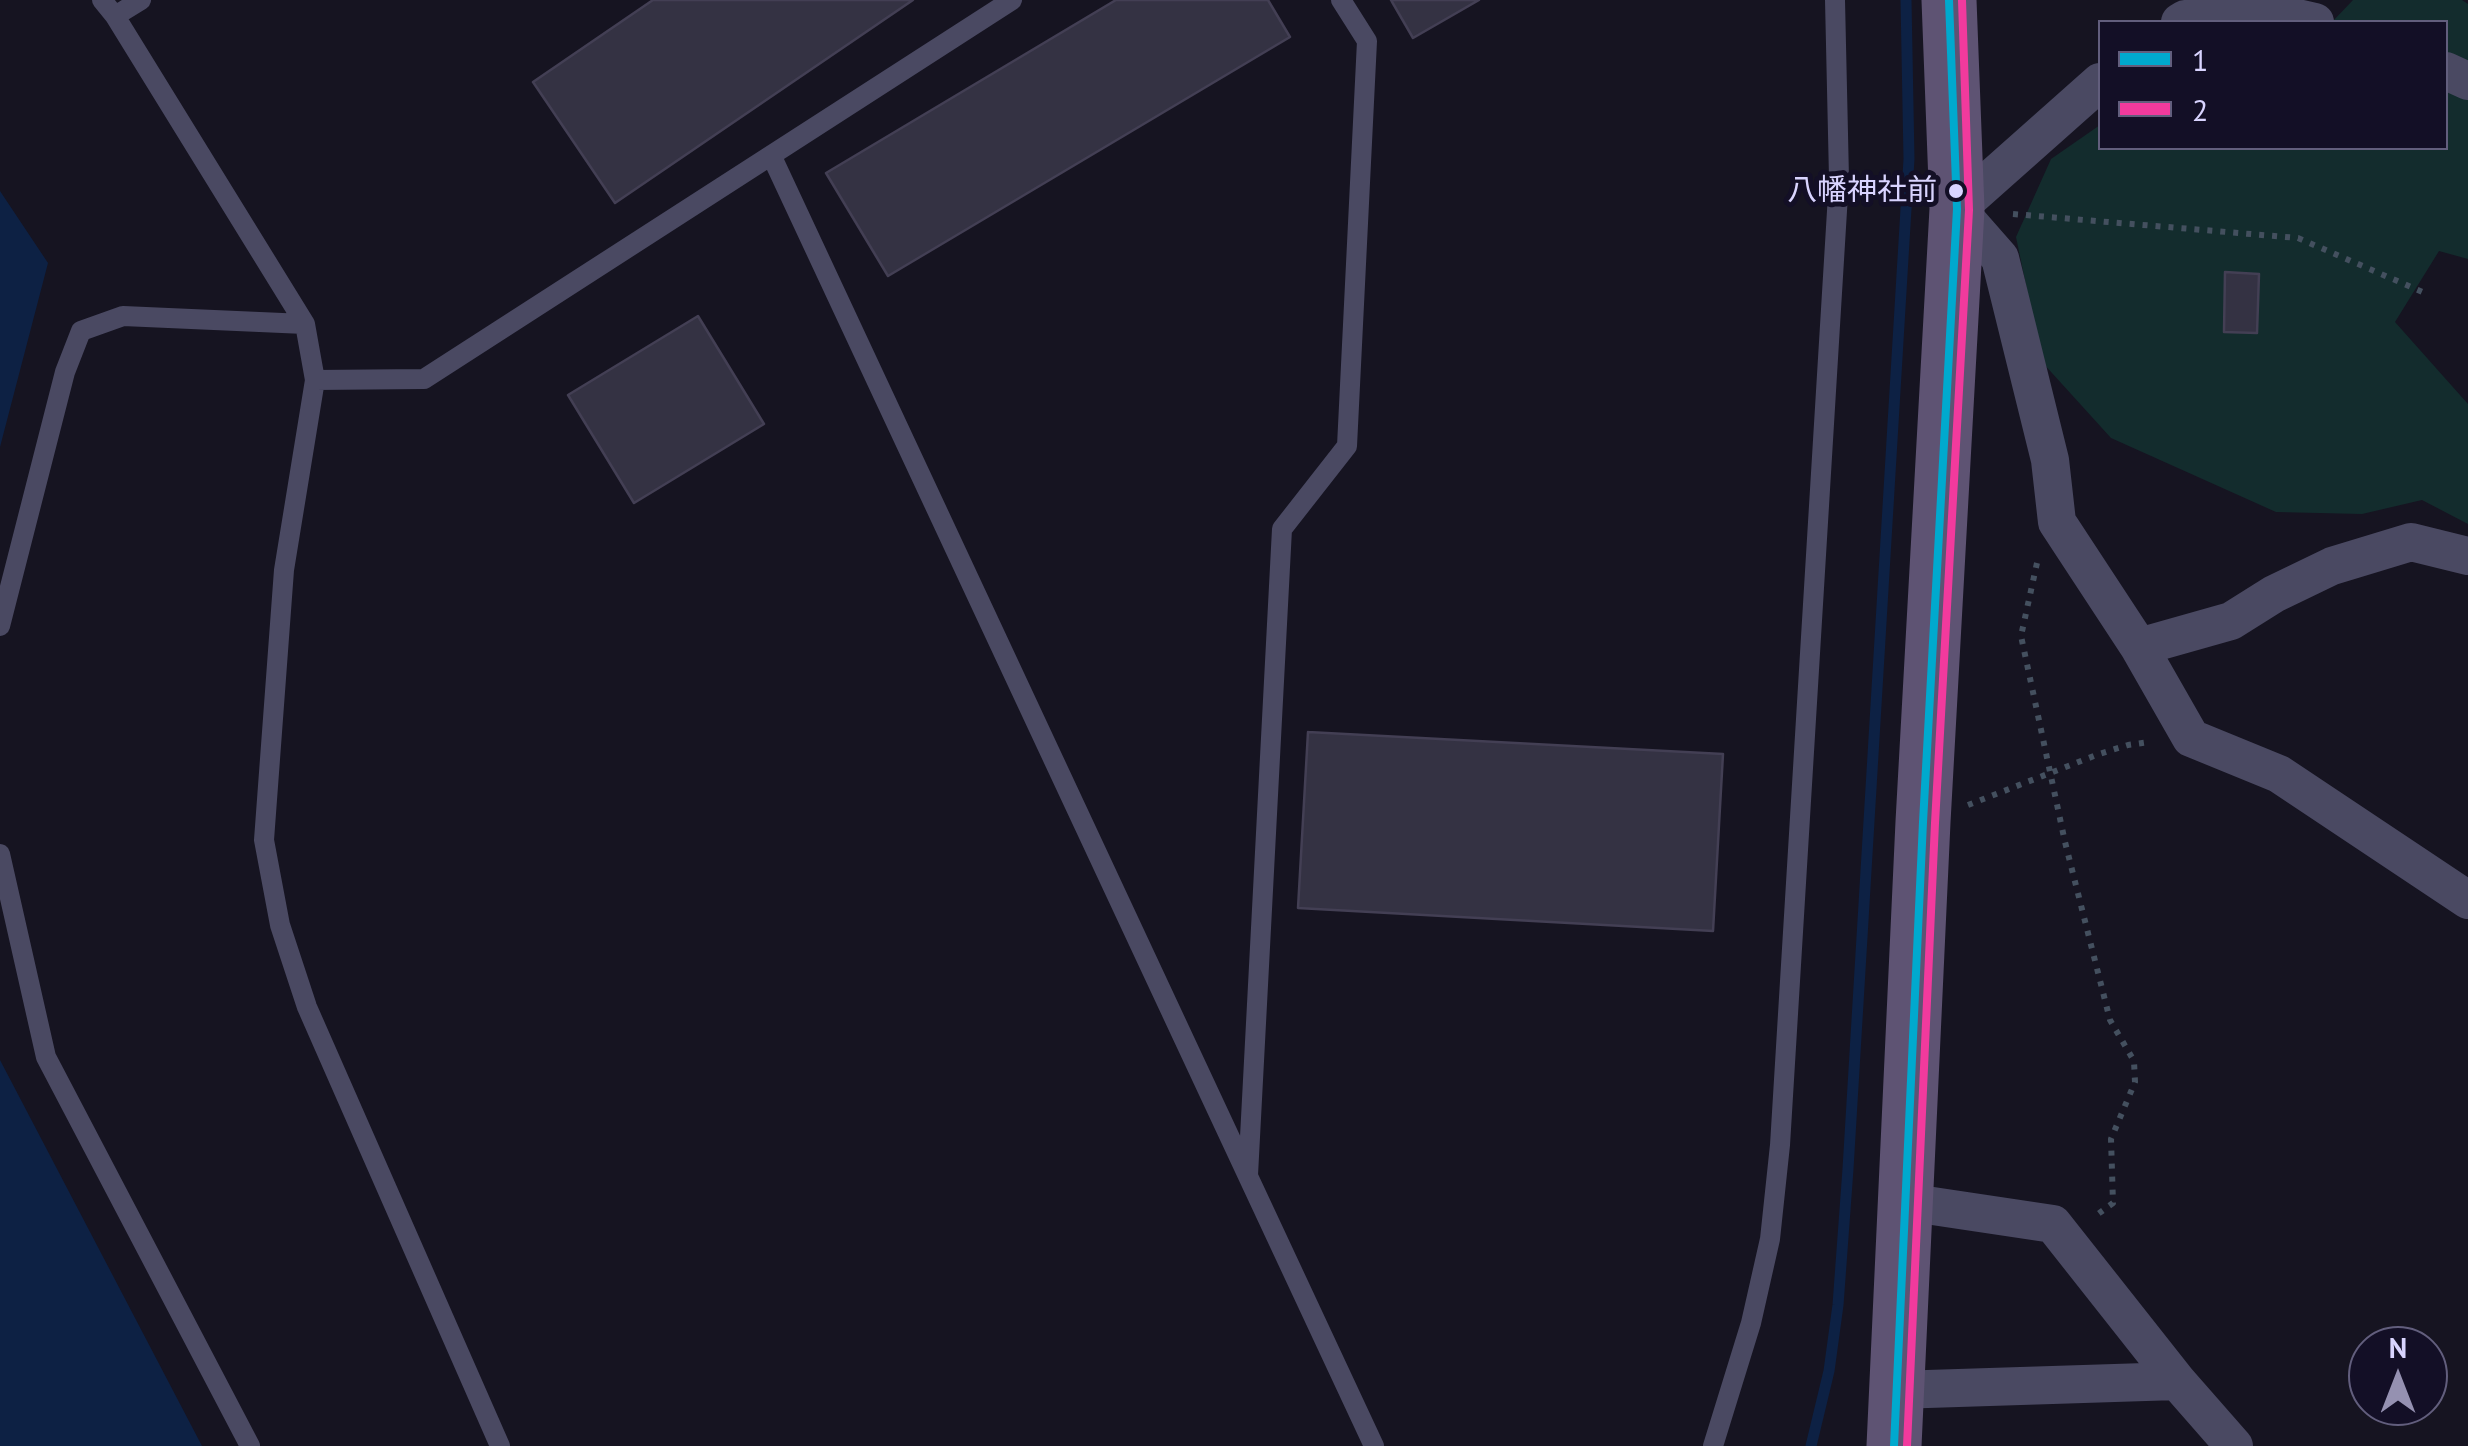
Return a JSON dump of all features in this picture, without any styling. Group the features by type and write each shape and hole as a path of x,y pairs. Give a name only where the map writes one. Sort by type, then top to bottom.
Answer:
{"main road":[{"path":"1894,1446 1956,209 1950,0"}],"street":[{"path":"2183,20 2284,15 2306,20"},
{"path":"2098,84 1956,209 2000,258 2050,460 2056,522 2139,648 2190,738 2279,774 2468,900"},
{"path":"2139,648 2231,621 2274,594 2332,566 2411,542 2468,556"},
{"path":"1906,1202 2053,1224 2176,1381 2234,1446"},
{"path":"1896,1390 2176,1381"}],"lane":[{"path":"141,0 109,8 304,324 315,380 284,570 264,840 280,924 307,1008 500,1446"},
{"path":"315,380 424,379 1012,0"},
{"path":"1248,1177 1282,529 1347,446 1367,41 1341,0"},
{"path":"1713,1446 1751,1324 1770,1238 1780,1145 1839,178 1834,0"},
{"path":"772,156 1374,1446"},
{"path":"0,626 65,372 81,331 123,316 304,324"},
{"path":"0,854 46,1056 250,1446"}],"path":[{"path":"1956,209 2298,238 2425,293"},
{"path":"2056,522 2042,538 2021,636 2110,1020 2134,1061 2135,1082 2111,1139 2112,1203 2065,1239"},
{"path":"1923,822 2128,744 2190,738"}],"green space":[{"path":"2353,0 2462,0 2468,4 2468,259 2439,251 2395,322 2468,404 2468,524 2422,500 2362,514 2276,512 2111,438 2042,362 2016,237 2051,159 2098,126 2098,150 2448,150 2448,20 2334,20"}],"water":[{"path":"0,191 48,263 0,447"},
{"path":"0,1060 202,1446 0,1446"}],"building":[{"path":"653,0 913,0 615,203 533,82"},
{"path":"1116,0 1268,0 1290,37 888,276 826,173"},
{"path":"1391,0 1479,0 1413,38"},
{"path":"2225,272 2259,274 2257,333 2224,332"},
{"path":"698,316 764,424 634,503 568,395"},
{"path":"1308,732 1723,754 1713,931 1298,908"}],"waterway":[{"path":"1811,1446 1829,1371 1838,1305 1848,1169 1909,159 1906,0"}],"transit line":[{"name":"1","path":"1894,1446 1957,209 1949,0"},
{"name":"2","path":"1907,1446 1935,823 1969,210 1962,0"}],"place":[{"name":"八幡神社前","path":"1956,191"}]}
